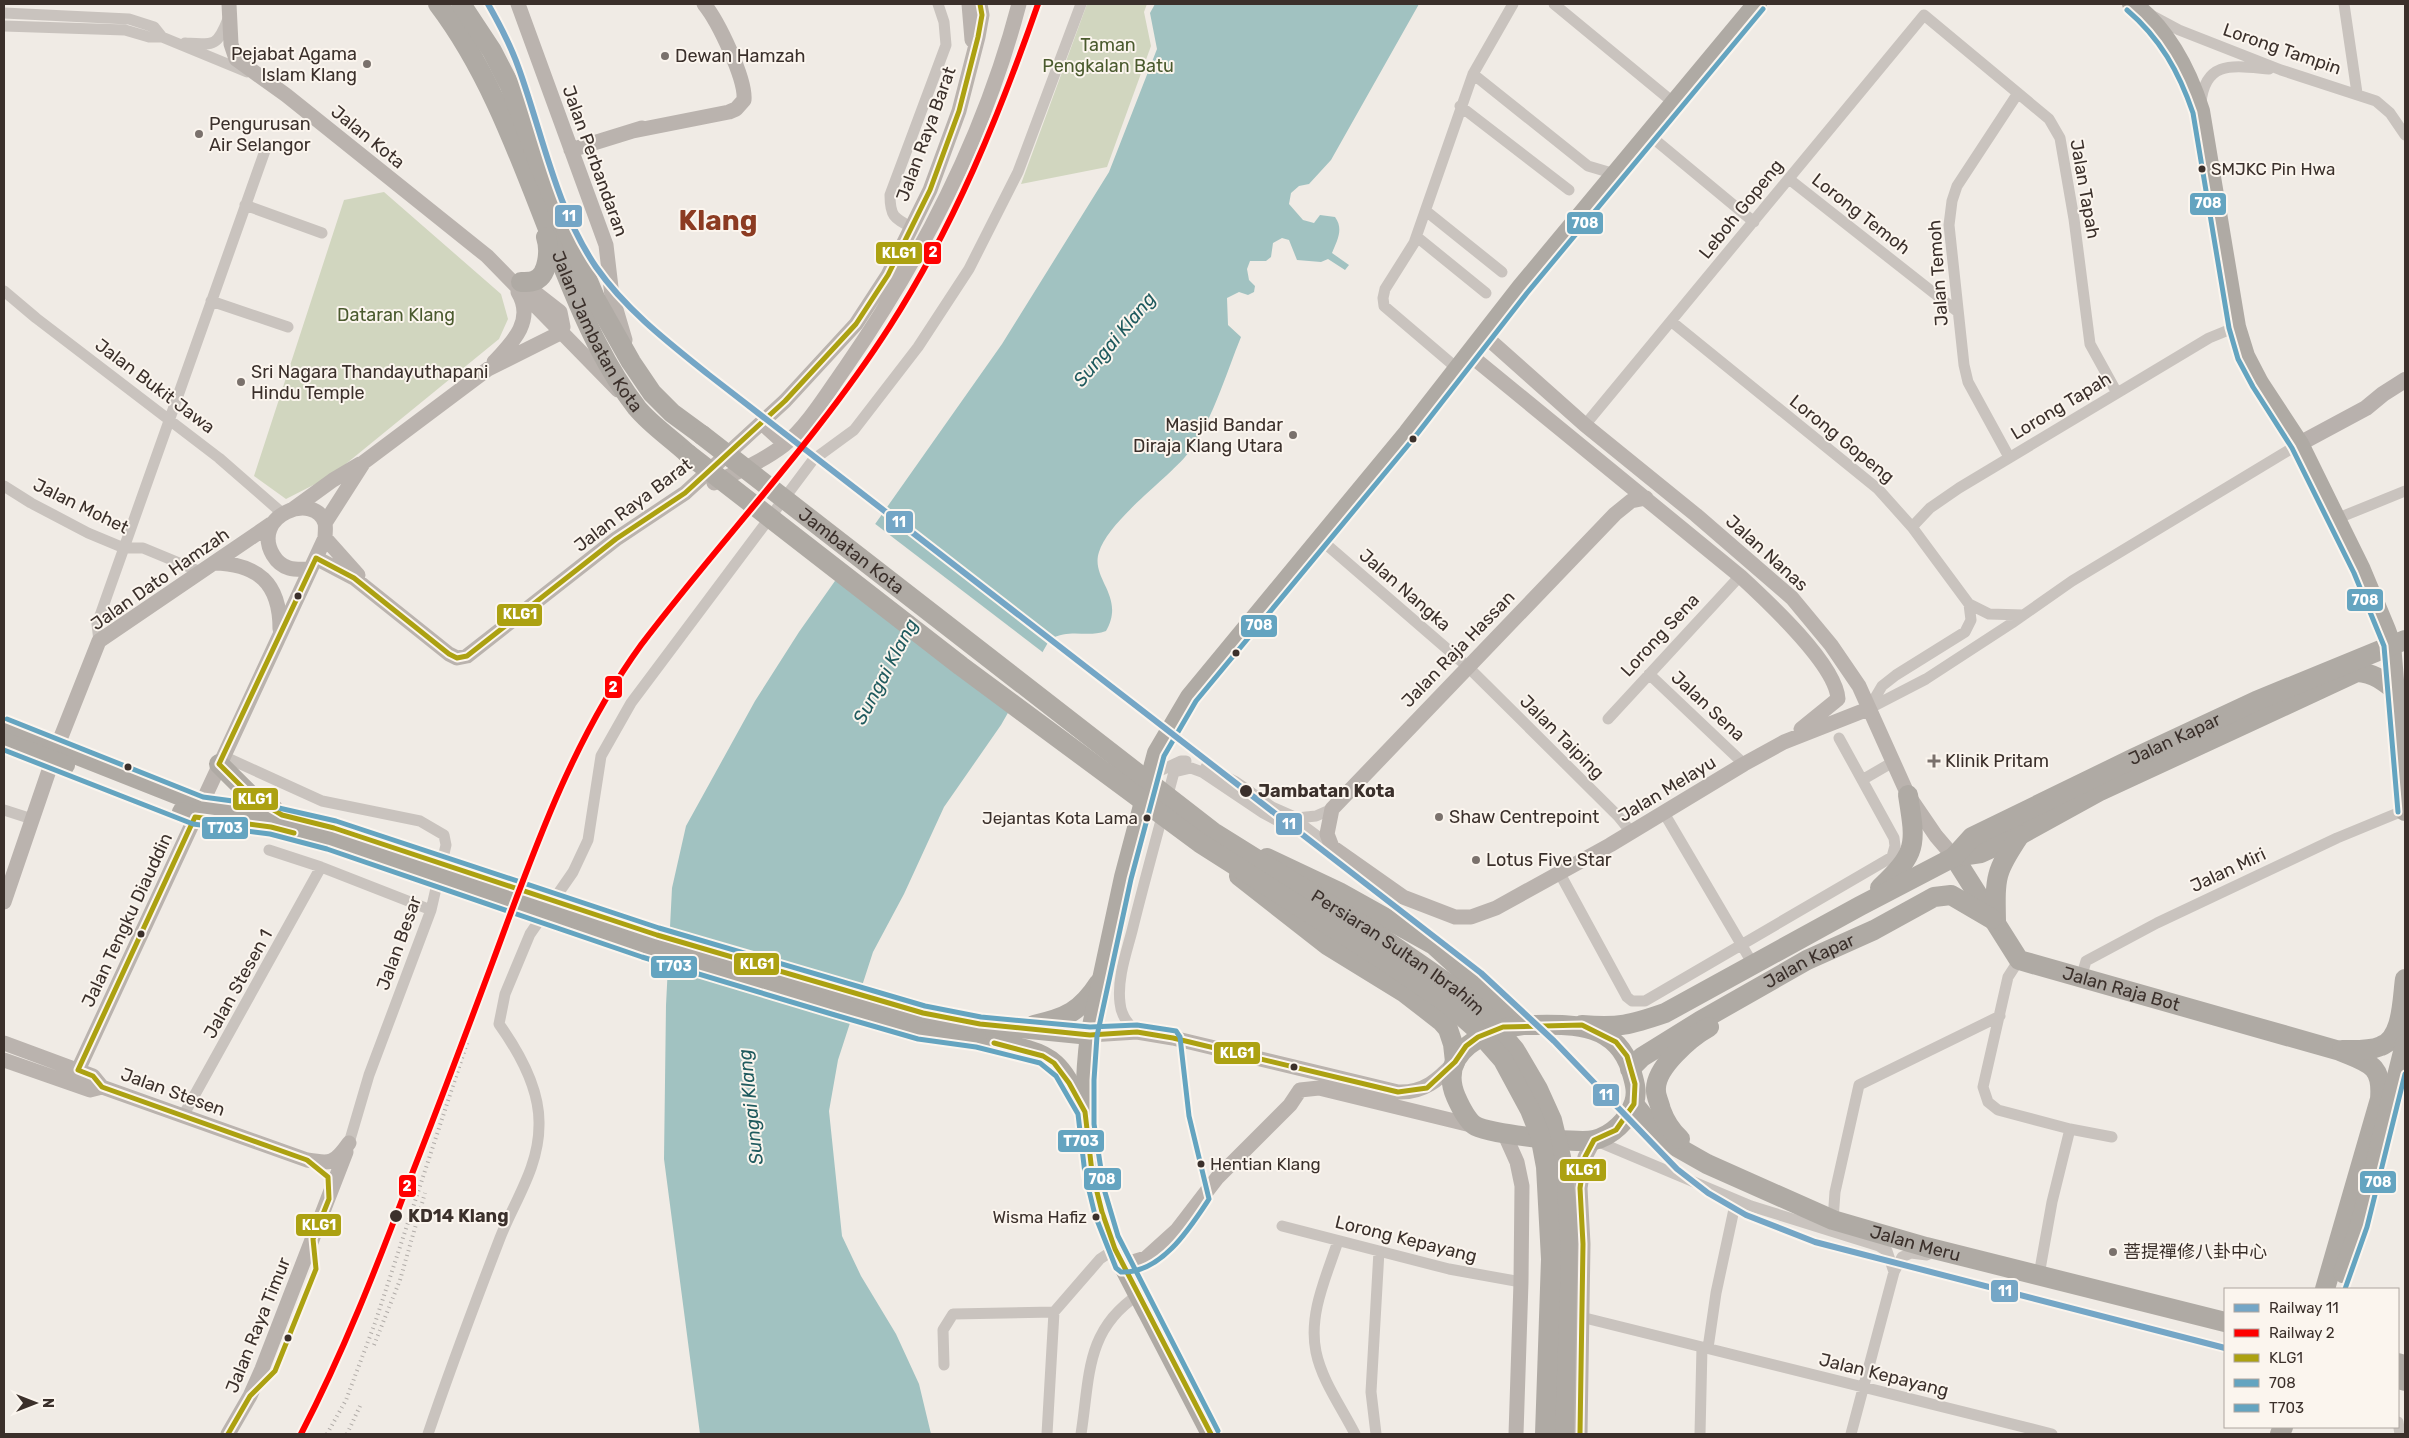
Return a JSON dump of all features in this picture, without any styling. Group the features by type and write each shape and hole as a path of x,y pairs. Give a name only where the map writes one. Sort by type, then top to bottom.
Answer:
{"highway":[{"name":"Jalan Jambatan Kota","path":"438,4 454,26 489,88 583,315 609,366 639,410 688,454"},
{"name":"Jalan Jambatan Kota","path":"461,4 492,51 510,86 539,164 596,300 631,362 652,393 672,413 702,434"},
{"path":"1208,1430 1119,1257 1102,1212 1092,1172 1084,1112 1086,1060 1090,1035 1105,975 1124,877 1153,774 1157,753 1190,697 1464,362 1521,288 1648,134 1672,101 1757,4"},
{"path":"2135,6 2166,39 2183,65 2200,111 2236,327 2245,356 2259,383 2297,441 2378,609 2398,642 2396,691 2405,810"},
{"path":"517,283 533,282 544,273 547,262 548,242 519,160"},
{"name":"Jambatan Kota","path":"702,434 1207,838"},
{"name":"Jambatan Kota","path":"688,454 961,666 1207,838"},
{"name":"Jalan Kapar","path":"1954,857 1972,837 2132,759 2279,691 2398,642"},
{"name":"Jalan Kapar","path":"1582,1025 1614,1027 1631,1025 1665,1013 1754,966 1860,906 1954,857 1981,853 2020,835 2098,792 2357,672 2382,680 2396,691"},
{"path":"2400,736 2405,714"},
{"path":"4,726 54,753 198,810 271,828 332,835"},
{"path":"4,742 54,753"},
{"path":"221,760 252,797 282,815 332,835 657,935 914,1011 979,1032 1043,1056 1054,1063 1062,1072 1084,1112"},
{"path":"1860,906 1893,875 1910,854 1914,842 1908,795"},
{"path":"198,810 232,806 282,815"},
{"path":"1996,921 1996,879 2001,864 2020,835"},
{"path":"1207,838 1339,892 1434,945 1489,995 1510,1018 1523,1025"},
{"path":"1207,838 1281,910 1326,945 1405,994 1448,1030 1453,1044 1455,1062 1451,1078 1454,1094 1460,1108 1475,1126 1504,1133 1564,1140 1594,1140 1616,1130 1634,1104 1636,1094 1627,1056 1616,1042 1582,1025 1503,1027 1478,1037 1466,1046 1455,1062"},
{"name":"Persiaran Sultan Ibrahim","path":"1207,838 1448,1004 1474,1027 1503,1060 1519,1086 1540,1135 1549,1200 1551,1267 1545,1434"},
{"name":"Persiaran Sultan Ibrahim","path":"1207,838 1372,931 1464,994 1487,1017 1515,1050 1538,1089 1557,1139 1566,1198 1568,1225 1564,1434"},
{"path":"1954,857 2020,960"},
{"name":"Jalan Kapar","path":"1630,1069 1642,1057 1668,1039 1808,960 1874,930 1934,897 1951,895 1996,921"},
{"path":"1707,1164 1674,1133 1663,1116 1655,1091 1659,1076 1668,1061 1704,1029 1757,997 1808,960"},
{"name":"Jalan Raja Bot","path":"2020,960 2340,1051"},
{"path":"979,1032 1057,1020 1075,1012 1091,996 1105,975"},
{"path":"2340,1051 2379,1047 2387,1043 2394,1033 2400,1017 2405,979"},
{"path":"1013,1027 1090,1035"},
{"path":"2337,1288 2360,1225 2405,1044"},
{"path":"2325,1288 2380,1099 2381,1084 2378,1072 2371,1064 2340,1051"},
{"name":"Jalan Meru","path":"1634,1104 1649,1123 1677,1147 1707,1164 1833,1220 1876,1234 2224,1322"}],"main road":[{"name":"Jalan Perbandaran","path":"518,4 607,250 612,296 631,362"},
{"path":"571,150 633,132 729,112 742,103 745,93 743,84 713,15 704,4"},
{"name":"Jalan Raya Barat","path":"969,4 973,56"},
{"name":"Jalan Raya Barat","path":"380,598 449,654 457,658 468,656 616,539 685,494 762,423 856,324 888,275 930,190 955,120 982,15 980,4"},
{"path":"685,494 746,469 785,444 825,396 881,317 958,172 992,92 1005,55 1018,4"},
{"path":"229,10 231,44 236,59 262,78"},
{"name":"Jalan Kota","path":"262,78 487,256 499,260 517,283 560,312 564,327 560,333"},
{"path":"582,177 592,143"},
{"path":"380,598 354,578 313,563 289,569 279,564 270,548 268,539 271,524 332,480 364,462 488,369 519,335 525,306 517,283"},
{"path":"488,369 560,333 639,410"},
{"name":"Jalan Nanas","path":"1485,336 1585,425 1696,515 1792,598 1859,686 1908,795 1936,836 1954,857"},
{"path":"540,344 563,344 577,349"},
{"name":"Jalan Nanas","path":"1464,362 1646,498 1740,576 1780,613 1817,658 1838,689 1838,699 1832,705 1784,742"},
{"path":"2297,441 2365,398 2383,394 2405,380"},
{"path":"762,423 785,444"},
{"path":"325,523 364,462"},
{"name":"Jalan Raja Hassan","path":"1332,809 1615,514 1631,501 1646,498"},
{"path":"287,511 312,510 320,515 325,523 325,538 313,563"},
{"name":"Jalan Dato Hamzah","path":"4,902 54,753 99,641 271,524"},
{"path":"325,538 380,598"},
{"path":"214,563 233,564 260,574 271,586 280,612 280,632"},
{"name":"Jalan Tengku Diauddin","path":"78,1070 313,563"},
{"name":"Jalan Melayu","path":"1332,847 1403,897 1455,917 1471,917 1496,908 1664,814 1744,764 1784,742 1868,709"},
{"path":"1332,809 1327,834 1332,847"},
{"path":"1090,1035 1137,1032 1196,1042 1370,1086 1409,1092 1427,1088 1455,1062"},
{"name":"Jalan Stesen","path":"4,1043 93,1076 102,1087 306,1160 327,1164 334,1161 349,1143"},
{"path":"4,1060 90,1090 102,1087"},
{"path":"1119,1257 1146,1258 1172,1235 1217,1178 1290,1105 1300,1090 1299,1077 1291,1066"},
{"path":"1300,1090 1319,1088 1475,1126"},
{"path":"1504,1133 1517,1162 1522,1186 1522,1282 1516,1434"},
{"path":"1580,1434 1580,1317 1583,1244 1580,1188 1585,1157 1594,1140"},
{"name":"Jalan Raya Timur","path":"228,1434 250,1396 329,1199 349,1143"},
{"name":"Jalan Stesen","path":"306,1160 328,1177 329,1199"}],"street":[{"path":"911,227 896,220 890,207 890,195 946,45 944,22 938,4"},
{"path":"428,1434 501,1237 526,1184 538,1148 539,1122 530,1079 518,1052 500,1024 505,994 530,934 573,872 588,840 601,756 631,703 813,460 854,430 918,347 969,269 1018,172 1081,4"},
{"path":"1464,362 1384,306 1383,298 1385,289 1417,236 1444,161 1460,106 1473,74 1514,4"},
{"path":"1554,4 1672,101"},
{"path":"2344,4 2356,93"},
{"name":"Lorong Tampin","path":"2135,6 2179,30 2281,70 2376,101 2390,113 2405,135"},
{"path":"176,43 211,45 217,42 229,10"},
{"name":"Jalan Kota","path":"4,13 129,19 154,27 162,37"},
{"name":"Jalan Tapah","path":"1924,15 2049,119 2060,138 2074,219 2090,344 2117,393"},
{"name":"Leboh Gopeng","path":"1585,425 1924,15"},
{"name":"Jalan Kota","path":"4,26 125,30 149,37 162,37 262,78"},
{"path":"2200,111 2204,84 2209,77 2223,68 2236,66 2281,70"},
{"path":"1473,74 1588,166 1615,174"},
{"name":"Jalan Temoh","path":"2009,457 1968,382 1961,342 1949,225 1952,201 1964,175 2018,93"},
{"path":"1460,106 1569,190"},
{"path":"1648,134 1754,222"},
{"path":"99,641 97,624 267,145"},
{"name":"Lorong Temoh","path":"1789,179 1958,312"},
{"path":"246,205 322,232"},
{"path":"1426,211 1502,272"},
{"path":"1417,236 1486,293"},
{"name":"Jalan Bukit Jawa","path":"4,291 168,421 287,511"},
{"path":"211,302 288,327"},
{"name":"Lorong Gopeng","path":"1672,322 1772,405 1849,464 1878,490 1912,527 1969,604"},
{"name":"Lorong Tapah","path":"1912,527 1930,508 2009,457 2209,338 2236,327"},
{"path":"1868,709 1926,679 2072,580 2297,441"},
{"name":"Jalan Mohet","path":"4,486 31,503 124,548 143,548 201,572"},
{"path":"2336,519 2405,491"},
{"name":"Jalan Nangka","path":"1320,539 1468,667"},
{"name":"Lorong Sena","path":"1608,719 1740,576"},
{"path":"1969,604 1989,614 2023,614"},
{"path":"1868,709 1882,686 1896,675 1966,632 1971,620 1969,604"},
{"name":"Jalan Taiping","path":"1468,667 1618,816 1631,832"},
{"name":"Jalan Sena","path":"1649,674 1744,764"},
{"path":"1559,872 1627,997 1632,1001 1644,1001 1892,857 1895,846 1894,838 1839,738"},
{"name":"Jalan Besar","path":"221,760 322,801 420,821 444,835 446,846 431,910 369,1075 349,1143"},
{"path":"1153,774 1182,760 1194,763 1236,782 1272,807 1296,818 1316,816 1332,809"},
{"path":"1862,780 1893,762"},
{"path":"1137,1032 1128,1024 1123,1015 1120,991 1123,966 1174,772 1191,768 1202,772 1263,814 1276,820 1305,827 1332,847"},
{"path":"4,810 32,819"},
{"name":"Jalan Miri","path":"2081,978 2086,961 2157,923 2338,838 2405,810"},
{"path":"1664,814 1754,966"},
{"path":"268,850 321,867 431,910"},
{"name":"Jalan Stesen 1","path":"183,1116 321,867"},
{"path":"2020,960 2008,977 1983,1087 1988,1102 1998,1110 2070,1129 2112,1136"},
{"path":"1833,1220 1836,1192 1859,1085 2000,1016"},
{"path":"2039,1275 2052,1202 2070,1129"},
{"name":"Jalan Meru","path":"1594,1140 1736,1200 1815,1227 1879,1246 1887,1251 1894,1272"},
{"path":"1700,1434 1705,1348 1736,1200"},
{"name":"Lorong Kepayang","path":"1282,1226 1449,1269 1522,1282"},
{"path":"1338,1241 1315,1314 1316,1351 1323,1373 1355,1434"},
{"path":"1376,1434 1371,1392 1379,1251"},
{"path":"1851,1434 1894,1272 1902,1257 1911,1253 1986,1262"},
{"path":"1047,1434 1054,1312 1100,1259 1119,1257"},
{"path":"1081,1434 1090,1358 1106,1324 1123,1304 1138,1294"},
{"path":"944,1365 943,1330 953,1314 1054,1312"},
{"name":"Jalan Kepayang","path":"1580,1317 2052,1434"}],"green space":[{"name":"Taman Pengkalan Batu","path":"1087,4 1147,4 1144,12 1151,46 1107,167 1021,184"},
{"name":"Dataran Klang","path":"384,192 501,294 508,319 499,339 331,476 286,499 254,476 344,200"}],"water":[{"name":"Sungai Klang","path":"1155,4 1419,4 1331,160 1309,184 1299,186 1291,193 1289,204 1303,220 1314,223 1320,215 1335,217 1339,230 1338,240 1332,253 1349,265 1345,270 1328,259 1321,262 1297,260 1289,240 1282,238 1273,243 1271,257 1266,261 1250,261 1247,269 1249,280 1255,286 1254,292 1248,295 1239,292 1227,298 1228,325 1241,337 1210,417 1194,446 1185,457 1113,528 1104,540 1099,552 1099,571 1112,608 1111,619 1106,631 1092,634 1065,634 1050,639 1001,725 944,807 904,894 873,952 838,1060 829,1111 842,1236 861,1276 896,1334 919,1384 931,1434 700,1434 664,1159 666,1005 672,888 686,826 755,701 799,632 1002,344 1109,172 1157,49 1150,13"}],"pier":[{"path":"874,523 1045,654 1010,713 834,579"}],"railway":[{"path":"327,1434 346,1400 375,1323 467,1043"},
{"path":"374,1345 400,1280 425,1193"},
{"path":"347,1434 360,1406"}],"rail line":[{"name":"11","path":"488,4 516,60 560,196 570,221 596,267 634,312 709,375 1481,973 1554,1041 1677,1169 1708,1193 1746,1215 1815,1242 2224,1348"},
{"name":"2","path":"301,1434 331,1373 371,1279 451,1073 523,879 556,798 594,719 616,681 641,645 832,409 890,326 935,249 955,210 991,129 1038,4"}],"transit line":[{"name":"KLG1","path":"980,4 982,15 978,37 959,111 930,190 888,275 856,324 785,401 685,493 616,539 467,656 457,658 449,654 354,578 316,558 219,764 252,797 282,815 334,828 657,935 923,1013 980,1024 1090,1035 1137,1032 1173,1038 1398,1092 1427,1088 1455,1062 1466,1046 1478,1037 1503,1027 1582,1025 1616,1042 1627,1056 1635,1084 1634,1104 1616,1130 1594,1140 1585,1157 1580,1188 1583,1244 1580,1434"},
{"name":"708","path":"1218,1431 1118,1236 1104,1189 1094,1124 1097,1036 1131,879 1164,756 1196,701 1414,438 1527,293 1763,9"},
{"name":"708","path":"2127,10 2159,44 2175,70 2193,113 2229,328 2238,359 2253,387 2292,448 2354,573 2384,646 2398,812"},
{"name":"T703","path":"4,750 193,824 270,834 327,849 642,957 835,1015 918,1039 976,1047 1040,1063 1056,1076 1078,1114 1085,1174 1095,1215 1116,1268 1121,1272 1135,1271 1149,1266 1161,1257 1173,1247 1193,1223 1209,1199 1189,1116 1180,1037 1176,1031 1137,1025 1090,1027 981,1017 925,1006 659,928 336,821 270,806 203,797 7,719"},
{"name":"KLG1","path":"228,1434 250,1396 275,1371 316,1269 313,1239 329,1199 328,1177 307,1160 102,1087 93,1076 78,1070 195,817 271,827 294,833"},
{"name":"KLG1","path":"994,1043 1043,1056 1054,1063 1069,1083 1085,1112 1092,1172 1102,1212 1115,1249 1211,1434"},
{"name":"708","path":"2345,1288 2367,1227 2405,1074"}],"place":[{"name":"Dewan Hamzah","path":"665,56"},
{"name":"Pejabat Agama Islam Klang","path":"367,64"},
{"name":"Pengurusan Air Selangor","path":"199,134"},
{"name":"SMJKC Pin Hwa","path":"2202,169"},
{"name":"Sri Nagara Thandayuthapani Hindu Temple","path":"241,382"},
{"name":"Masjid Bandar Diraja Klang Utara","path":"1293,435"},
{"name":"Klinik Pritam","path":"1934,761"},
{"name":"Jambatan Kota","path":"1246,791"},
{"name":"Shaw Centrepoint","path":"1439,817"},
{"name":"Jejantas Kota Lama","path":"1147,818"},
{"name":"Lotus Five Star","path":"1476,860"},
{"name":"Hentian Klang","path":"1201,1164"},
{"name":"KD14 Klang","path":"396,1216"},
{"name":"Wisma Hafiz","path":"1096,1217"},
{"name":"菩提禪修八卦中心","path":"2113,1252"}],"district":[{"name":"Klang","path":"718,220"}]}
